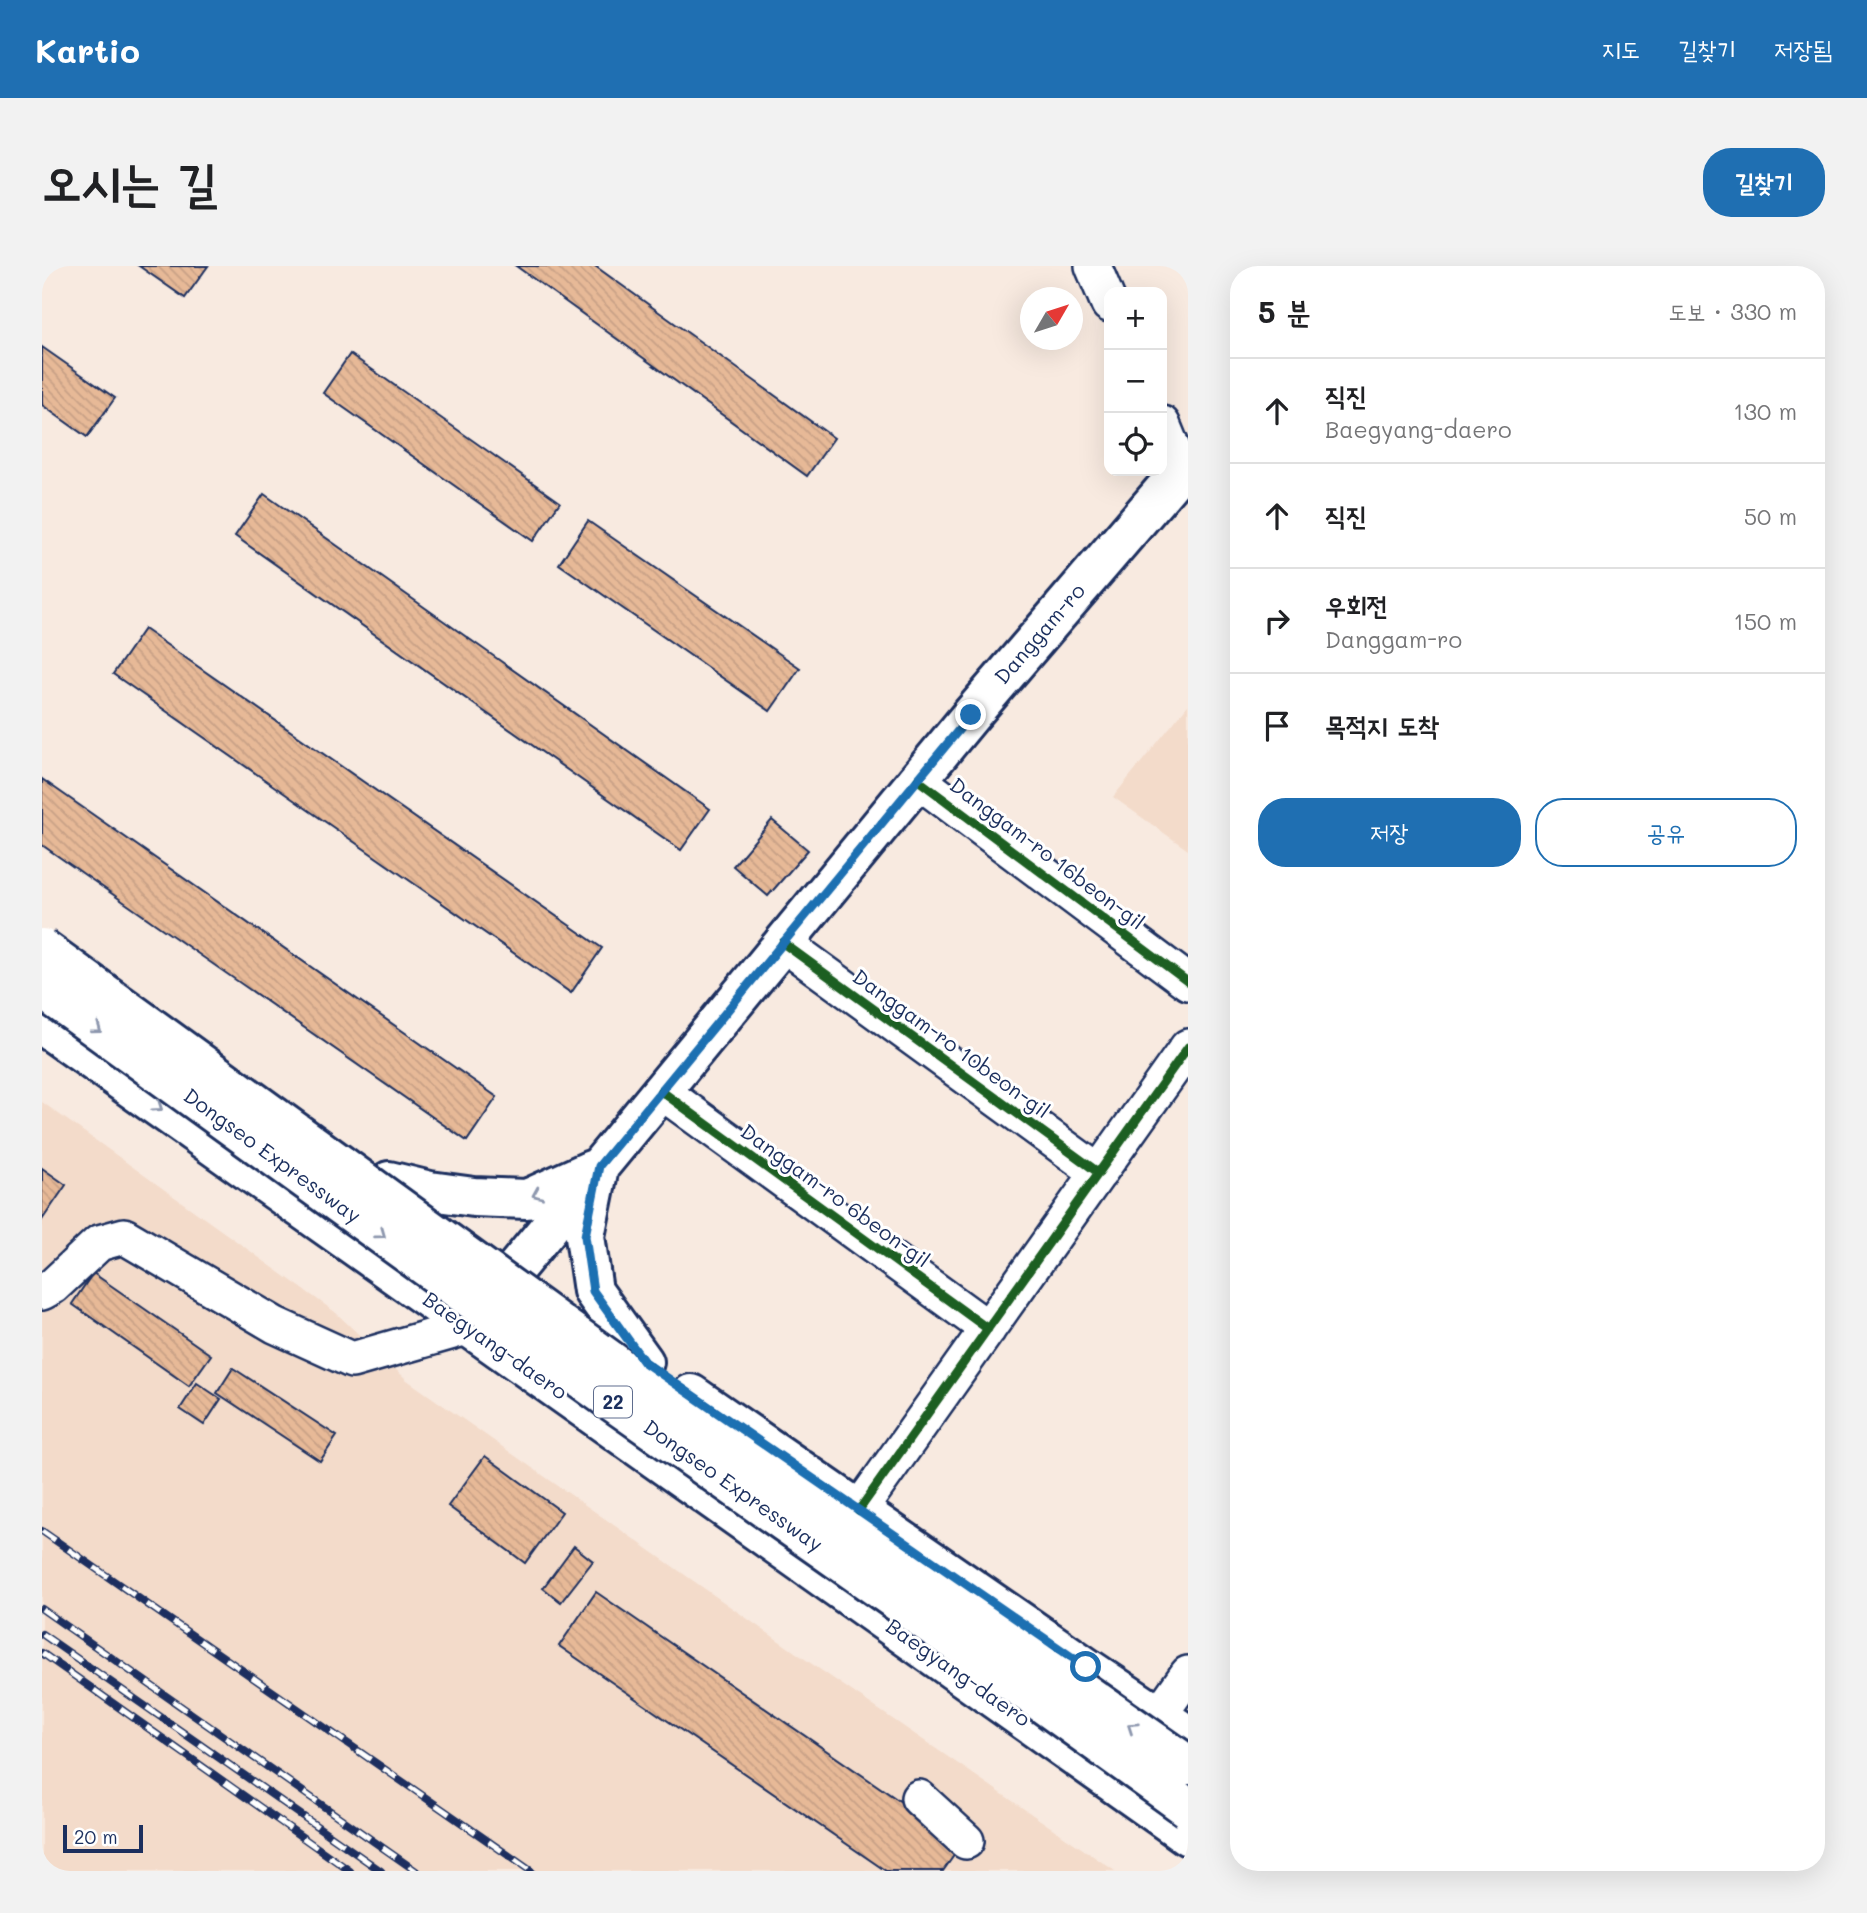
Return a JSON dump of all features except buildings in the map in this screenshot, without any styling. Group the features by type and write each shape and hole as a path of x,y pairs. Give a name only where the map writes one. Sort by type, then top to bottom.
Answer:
{"main road":[{"name":"Danggam-ro","path":"467,1327 971,715 1185,466"},
{"path":"42,932 513,1271 1173,1725"},
{"name":"Dongseo Expressway","path":"42,948 641,1382 1188,1765"},
{"name":"Dongseo Expressway","path":"42,989 609,1399 1188,1808"},
{"name":"Baegyang-daero","path":"42,1025 1188,1836"},
{"path":"388,1181 430,1191 474,1197 527,1199 599,1166"},
{"path":"599,1166 585,1236 593,1291 644,1362"}],"street":[{"path":"1093,266 1104,292"},
{"path":"1167,433 1185,466"},
{"name":"Danggam-ro 16beon-gil","path":"918,780 1188,982"},
{"name":"Danggam-ro 10beon-gil","path":"783,943 1099,1173"},
{"path":"859,1510 1188,1047"},
{"name":"Danggam-ro 6beon-gil","path":"661,1091 988,1329"},
{"path":"42,1293 99,1243 124,1236 275,1325 352,1360 467,1327"},
{"path":"1173,1725 1188,1674"},
{"path":"919,1798 967,1841"}],"shaded area":[{"path":"1188,705 1188,850 1113,797"},
{"path":"42,1102 335,1312 407,1380 812,1664 1115,1871 42,1871"}],"railway":[{"path":"42,1531 531,1871"},
{"path":"42,1609 416,1871"},
{"path":"42,1634 381,1871"},
{"path":"42,1653 350,1871"}],"cycle path":[{"path":"918,780 1188,982"},
{"path":"783,943 1099,1173"},
{"path":"859,1510 1188,1047"},
{"path":"661,1091 988,1329"}],"route":[{"path":"971,715 599,1166 585,1236 593,1291 644,1362 1086,1667"}]}
